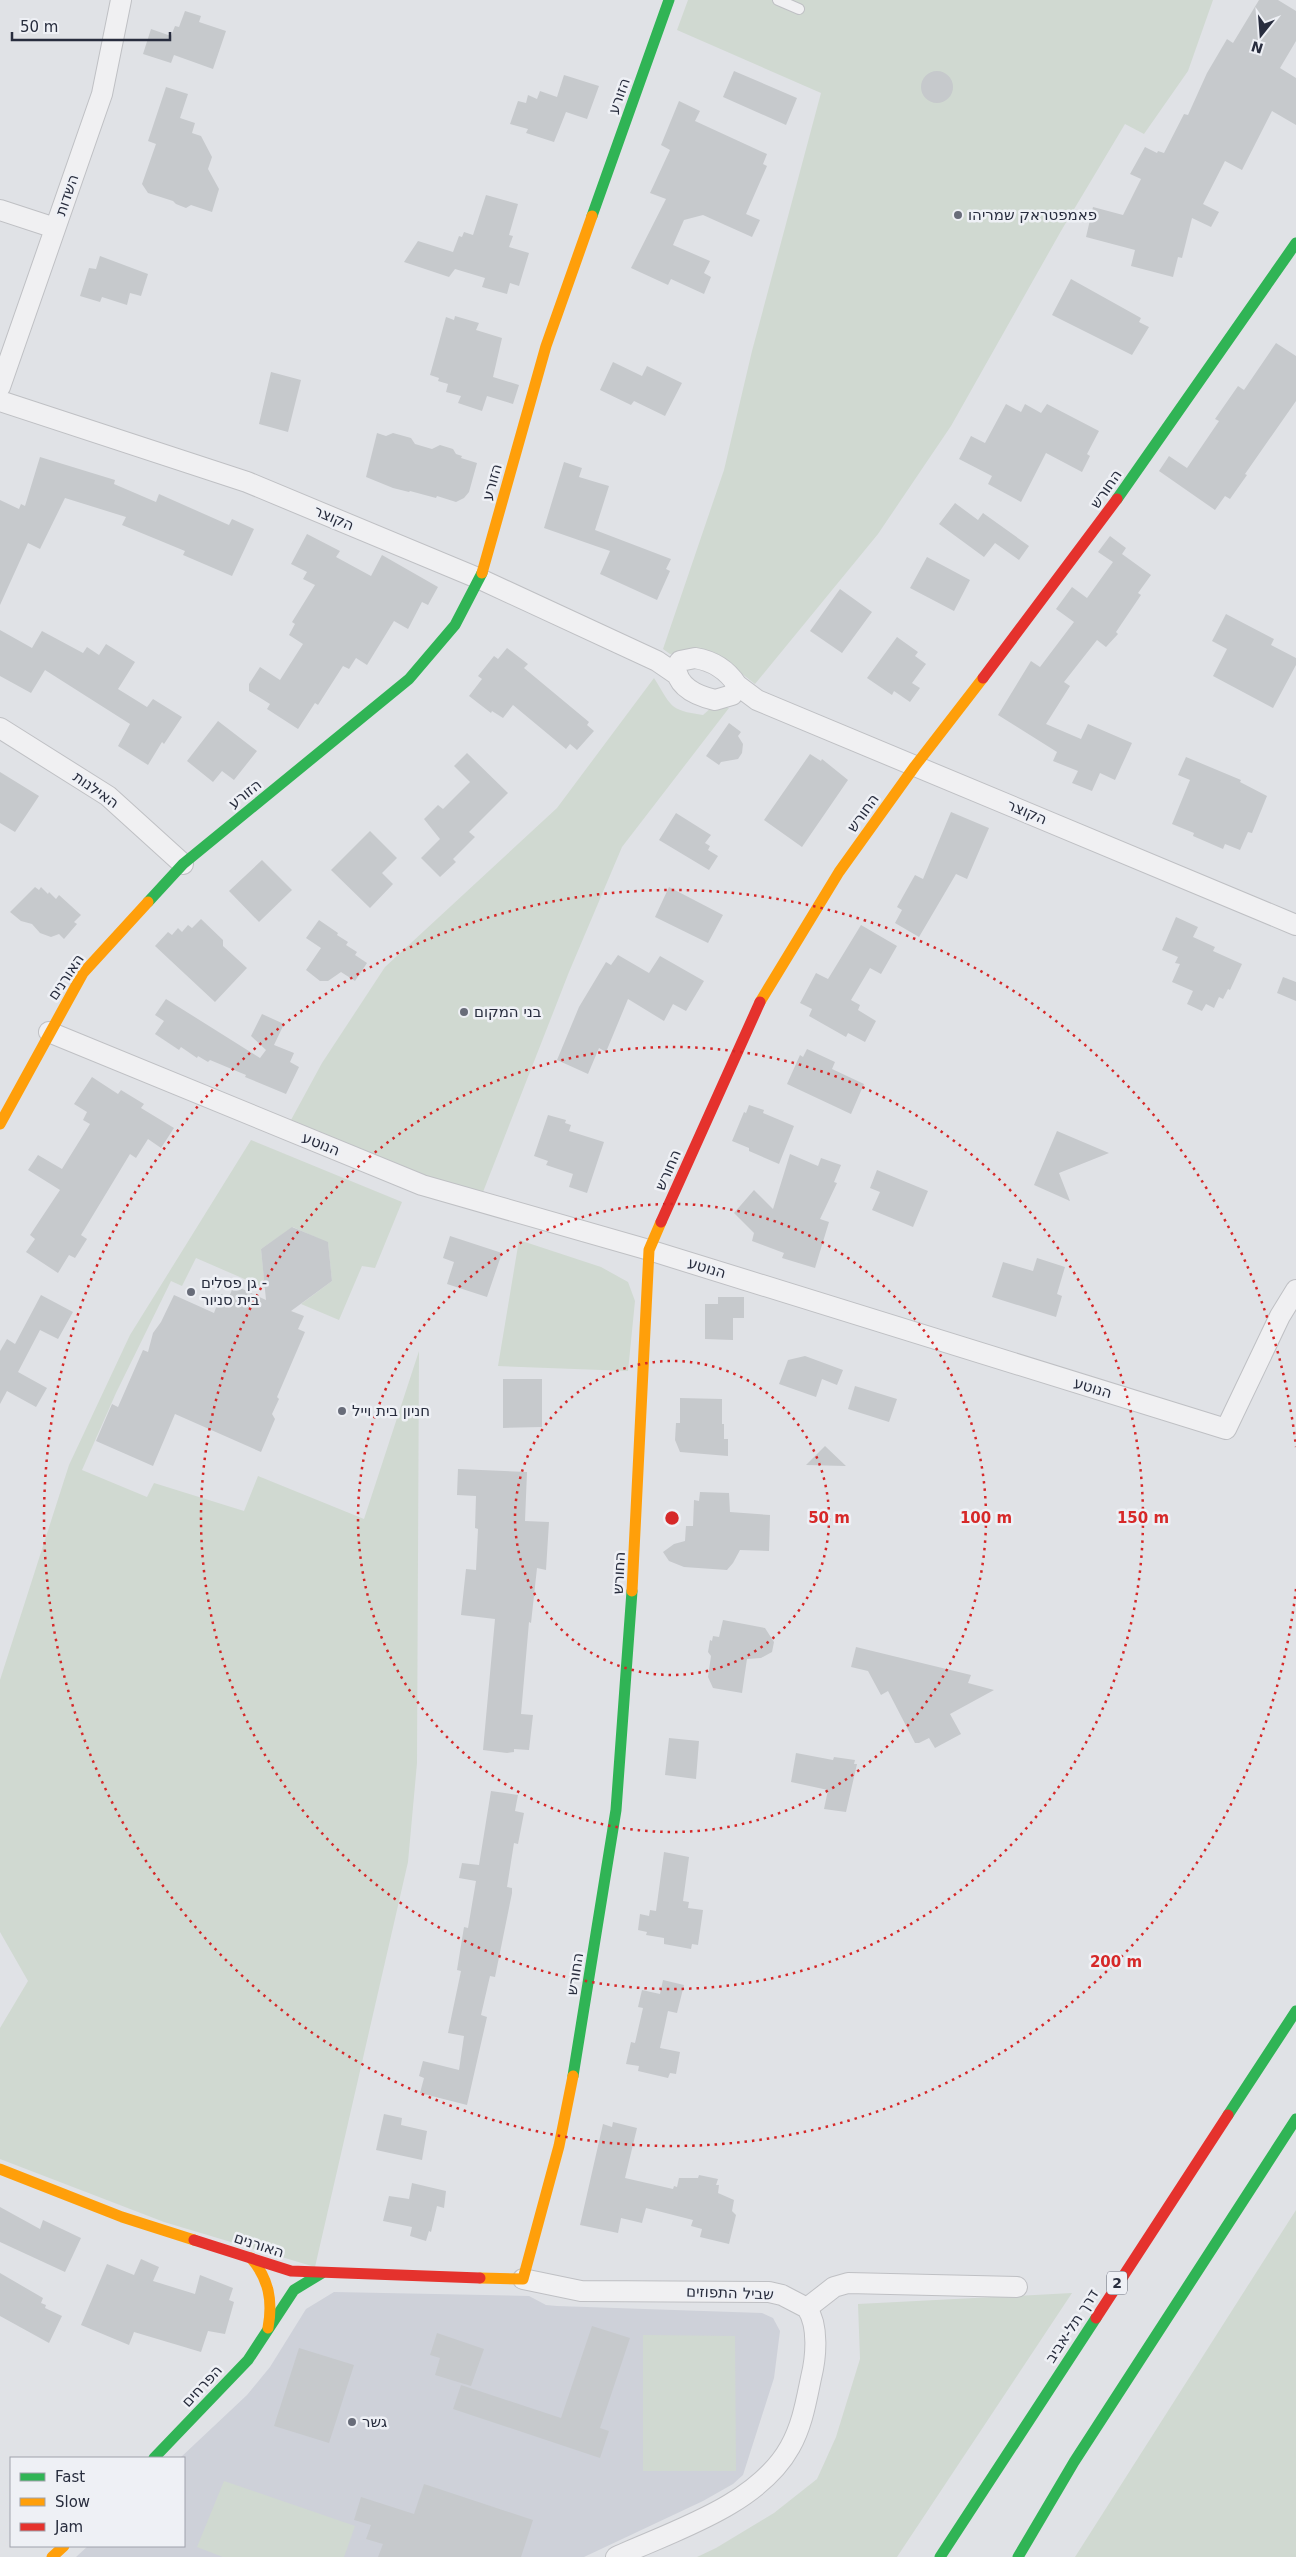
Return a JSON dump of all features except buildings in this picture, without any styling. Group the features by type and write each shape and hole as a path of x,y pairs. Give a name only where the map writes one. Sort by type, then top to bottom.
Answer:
{"main road":[{"name":"הזורע","path":"183,864 409,679 455,625 480,579 546,346 669,0"},
{"name":"החורש","path":"523,2279 559,2146 579,2045 616,1810 629,1653 649,1250 759,1003 839,872 915,766 1094,532 1296,243"},
{"name":"האורנים","path":"0,1124 83,973 183,864"},
{"name":"דרך תל-אביב","path":"940,2557 1296,2010"},
{"path":"1018,2557 1074,2462 1296,2119"},
{"name":"האורנים","path":"0,2168 122,2217 291,2271 523,2279"},
{"name":"הפרחים","path":"251,2258 261,2268 269,2289 271,2315 268,2332"},
{"name":"הפרחים","path":"155,2457 248,2360 294,2290 322,2273"},
{"path":"52,2557 63,2547"}],"street":[{"name":"השדות","path":"0,387 102,94 120,0"},
{"path":"0,210 56,228"},
{"name":"הקוצר","path":"0,401 247,482 480,579 657,661 678,668 687,659 705,660 725,670 735,690 757,700 1296,925"},
{"path":"678,668 686,688 704,698 715,700 735,690"},
{"name":"האילנות","path":"0,728 108,796 183,864"},
{"name":"הנוטע","path":"49,1032 422,1185 649,1250 1226,1429 1280,1316 1296,1290"},
{"name":"שביל התפוזים","path":"523,2279 581,2291 769,2292 782,2295 807,2308"},
{"path":"616,2557 726,2506 763,2481 783,2459 801,2422 813,2370 814,2324 807,2308 834,2287 848,2283 1017,2287"}],"lane":[{"path":"778,0 799,9"}],"shaded area":[{"path":"688,0 1213,0 1188,71 1144,134 1125,124 1061,231 951,426 878,534 755,684 737,670 682,653 670,654 663,649 724,470 752,351 821,93 677,30"},
{"path":"654,678 668,701 683,711 703,715 712,707 729,708 622,847 569,972 483,1192 426,1177 291,1120 322,1063 385,967 557,808"},
{"path":"251,1140 402,1202 375,1268 362,1266 339,1320 301,1304 332,1281 328,1243 293,1227 261,1249 265,1288 196,1258 182,1286 171,1281 116,1393 82,1470 147,1497 154,1483 244,1511 258,1476 364,1519 419,1351 417,1763 408,1862 315,2267 164,2222 0,2159 0,2028 28,1981 0,1932 0,1680 69,1465 130,1335"},
{"path":"519,1240 601,1267 628,1282 635,1301 628,1371 498,1366"},
{"path":"1296,2210 1296,2557 1075,2557"},
{"path":"334,2292 529,2296 546,2305 557,2306 762,2313 773,2318 780,2331 774,2378 743,2475 733,2484 703,2501 584,2557 76,2557 87,2547 185,2547 185,2457 181,2457 247,2395 270,2367 306,2309"},
{"path":"1072,2293 897,2557 697,2557 716,2548 774,2513 817,2479 836,2437 860,2359 858,2304"},
{"path":"643,2335 735,2336 736,2471 643,2471"},
{"path":"224,2481 355,2526 344,2557 223,2557 197,2547"}],"traffic: fast":[{"path":"592,216 669,0"},
{"path":"1117,499 1296,243"},
{"path":"148,902 183,864 409,679 455,625 482,573"},
{"path":"573,2076 616,1810 632,1591"},
{"path":"1228,2115 1296,2011"},
{"path":"1018,2557 1074,2462 1296,2119"},
{"path":"155,2457 248,2360 294,2290 322,2273"},
{"path":"940,2557 1096,2318"}],"traffic: slow":[{"path":"482,573 546,346 592,216"},
{"path":"760,1002 839,872 915,766 983,678"},
{"path":"0,1124 83,973 148,902"},
{"path":"632,1591 649,1250 661,1222"},
{"path":"480,2278 523,2279 559,2146 573,2076"},
{"path":"0,2169 122,2217 194,2240"},
{"path":"251,2258 266,2282 270,2300 268,2328"},
{"path":"52,2557 63,2547"}],"traffic: jam":[{"path":"983,678 1117,499"},
{"path":"661,1222 760,1002"},
{"path":"1096,2318 1228,2115"},
{"path":"194,2240 291,2271 480,2278"}],"place":[{"name":"פאמפטראק שמריהו","path":"958,215"},
{"name":"בני המקום","path":"464,1012"},
{"name":"גן פסלים - בית סניור","path":"191,1292"},
{"name":"חניון בית וייל","path":"342,1411"},
{"name":"גשר","path":"352,2422"}]}
